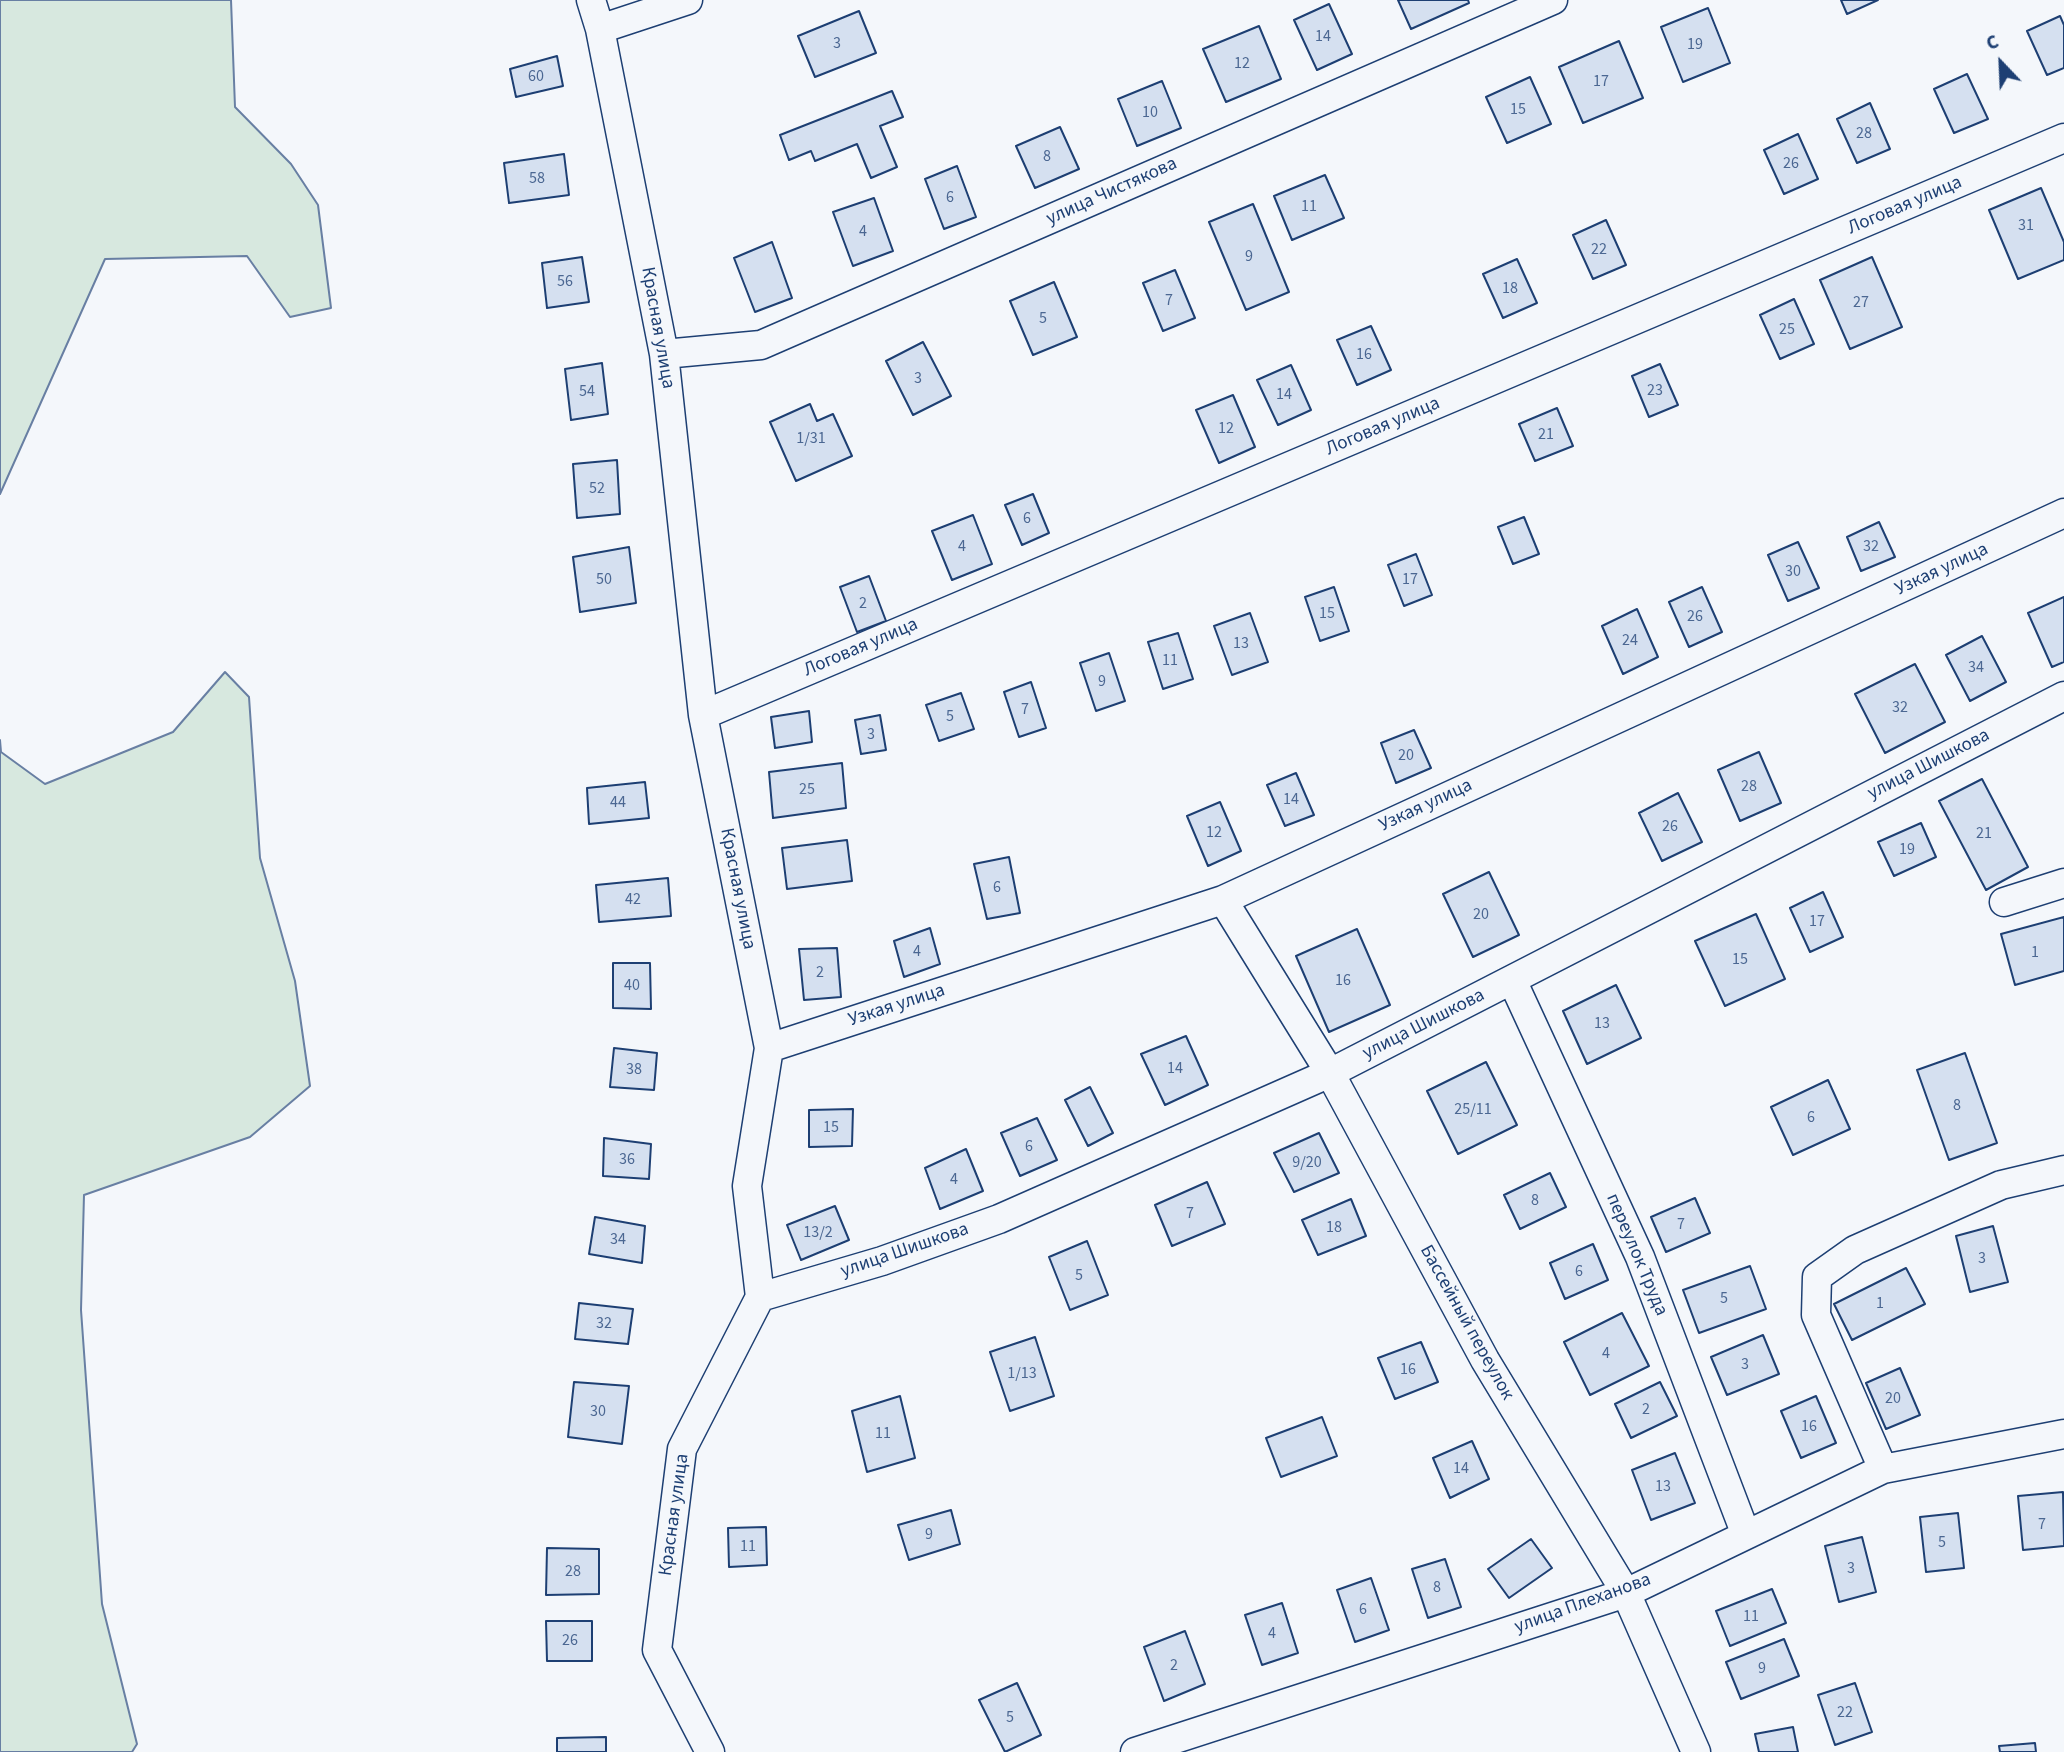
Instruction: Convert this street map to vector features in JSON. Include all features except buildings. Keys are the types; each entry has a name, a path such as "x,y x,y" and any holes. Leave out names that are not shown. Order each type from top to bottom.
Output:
{"street":[{"name":"Красная улица","path":"592,0 664,354 703,715 769,1048 747,1186 760,1297 682,1449 657,1650 710,1752"},
{"path":"600,29 688,0"},
{"name":"улица Чистякова","path":"664,354 761,345 1553,0"},
{"name":"Логовая улица","path":"703,715 2064,138"},
{"name":"Узкая улица","path":"769,1048 1223,900 2064,513"},
{"name":"улица Шишкова","path":"760,1297 881,1261 999,1219 1330,1073 2064,696"},
{"path":"2004,902 2064,883"},
{"name":"Бассейный переулок","path":"1223,900 1330,1073 1485,1360 1626,1593 1696,1752"},
{"name":"переулок Труда","path":"1512,980 1640,1257 1746,1535"},
{"path":"1883,1469 1816,1315 1817,1277 1855,1250 2001,1185 2064,1170"},
{"name":"улица Плеханова","path":"1135,1752 1626,1593 1883,1469 2064,1434"}],"shaded area":[{"path":"0,0 231,0 235,107 291,164 318,205 331,308 290,317 247,256 105,259 0,494"},
{"path":"225,672 249,697 260,858 295,981 310,1086 250,1137 84,1195 81,1310 102,1604 137,1744 132,1752 0,1752 0,740 1,752 45,784 173,732"}]}
